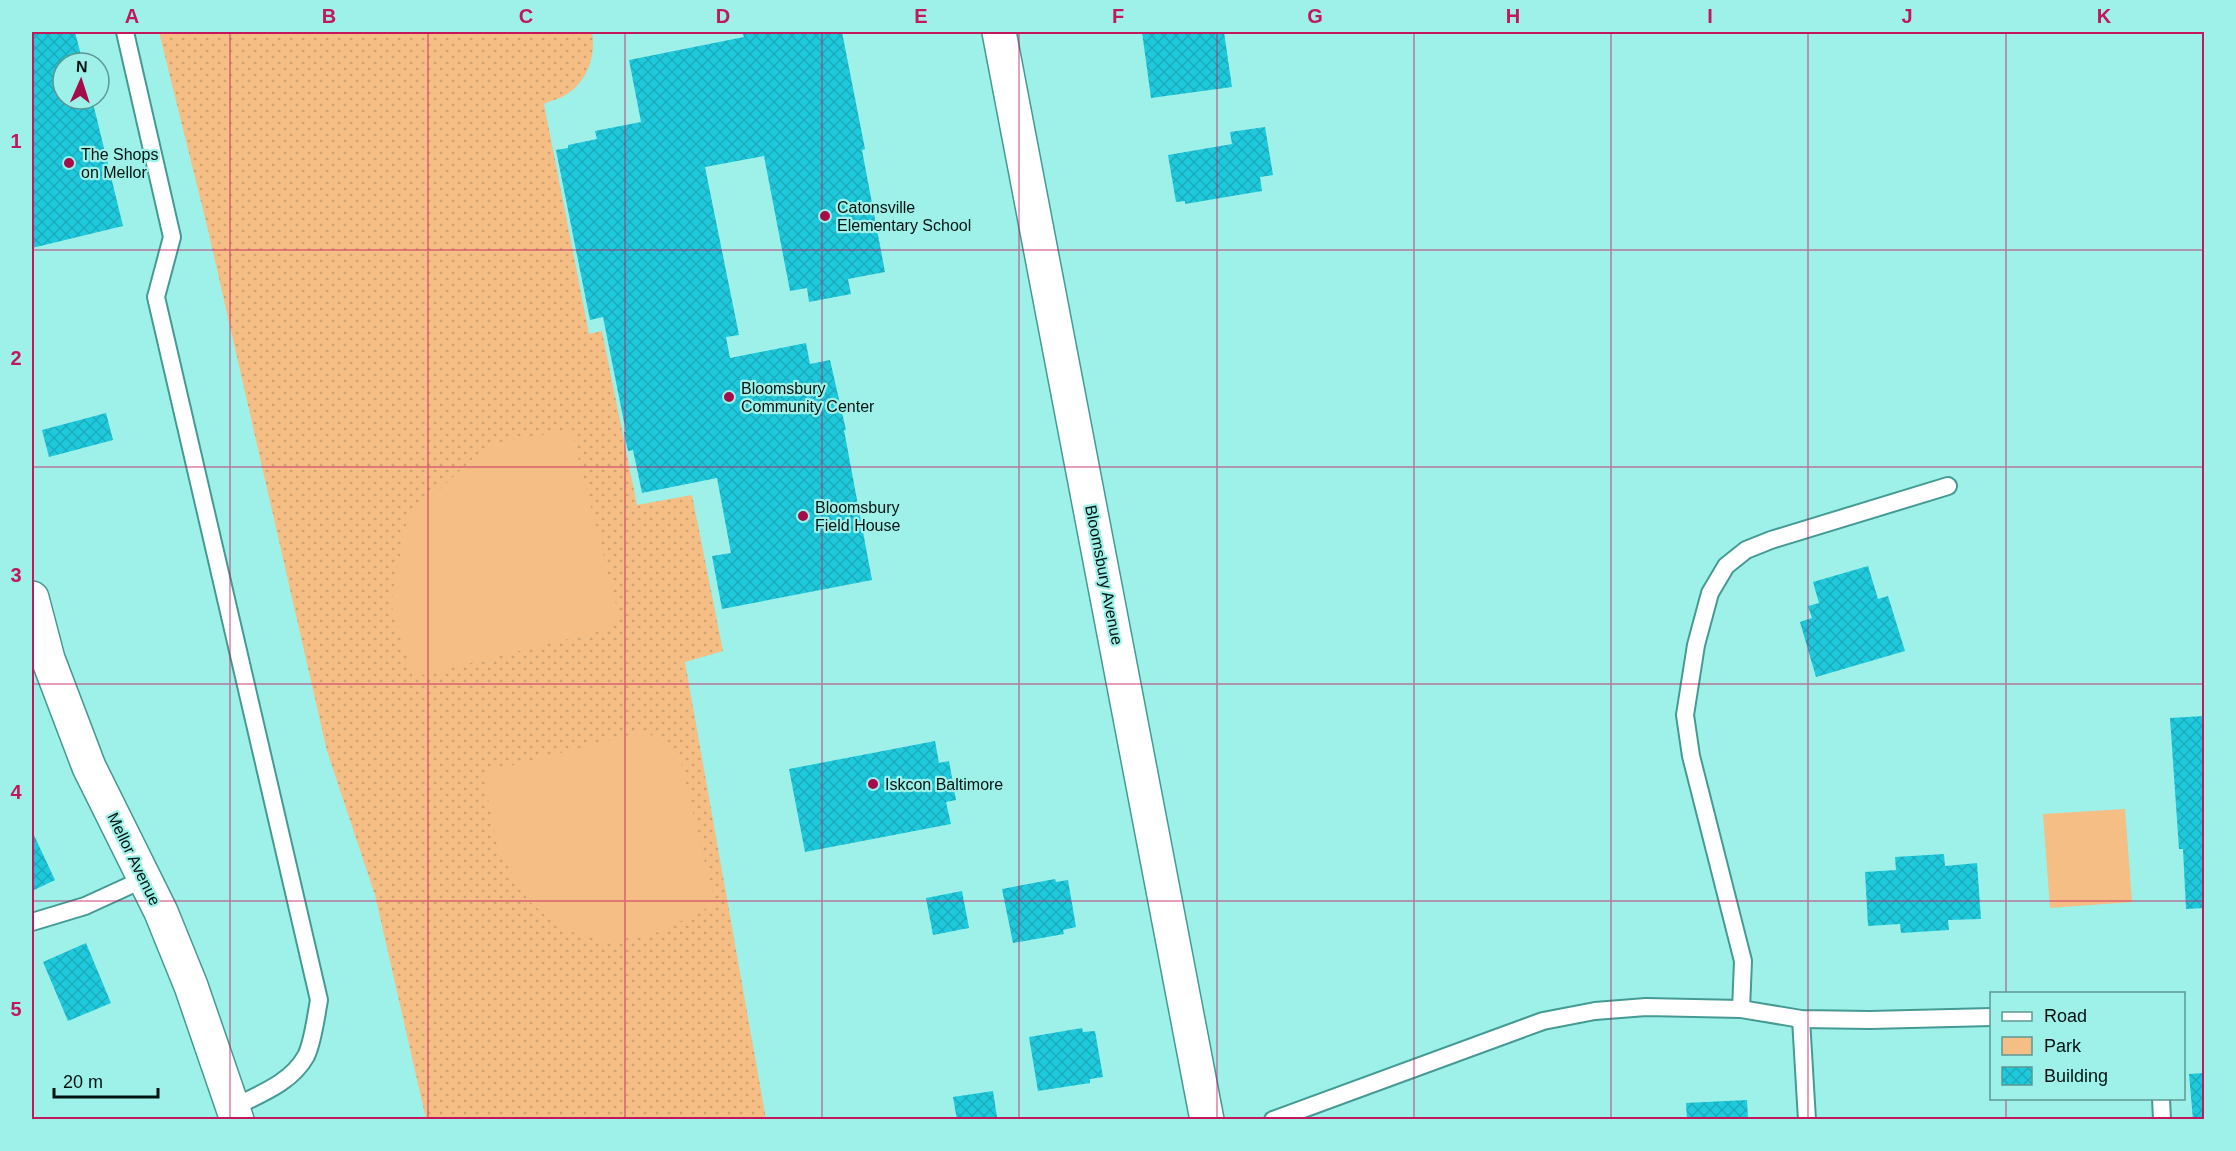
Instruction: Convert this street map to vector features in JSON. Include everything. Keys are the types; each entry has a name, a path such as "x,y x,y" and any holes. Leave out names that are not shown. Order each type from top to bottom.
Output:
{"main road":[{"name":"Bloomsbury Avenue","path":"999,32 1207,1119"},
{"name":"Mellor Avenue","path":"32,598 48,659 89,767 144,879 192,986 235,1113"}],"lane":[{"path":"125,32 172,237 156,297 319,1000 307,1054 293,1074 235,1113"},
{"path":"1741,1009 1743,961 1691,756 1685,715 1696,645 1710,593 1726,566 1746,550 1771,540 1948,486"},
{"path":"32,922 86,906 144,879"},
{"path":"1272,1119 1543,1021 1595,1011 1646,1007 1741,1009 1801,1019 1990,1017"},
{"path":"1801,1019 1807,1119"},
{"path":"2161,1100 2162,1119"}],"green space":[{"path":"159,32 592,32 592,57 582,80 567,94 544,104 589,334 602,331 637,505 692,495 723,651 685,662 766,1119 426,1119 375,895 327,751 208,230"},
{"path":"571,430 619,616 609,629 413,677 391,604 407,519 489,444"},
{"path":"645,731 679,754 715,904 659,932 606,942 559,928 528,900 498,850 483,773"},
{"path":"2125,809 2132,902 2050,908 2043,814"}],"building":[{"name":"The Shops on Mellor","path":"32,32 75,32 80,51 51,51 51,111 95,111 123,226 32,248"},
{"path":"742,32 842,32 865,149 862,150 885,272 848,279 851,294 809,302 807,288 790,291 764,156 705,167 739,335 726,337 730,358 806,343 810,364 830,360 846,430 844,430 872,580 722,609 712,556 731,553 717,478 642,493 633,450 628,451 603,317 590,320 556,150 597,139 595,131 641,122 629,60 744,37"},
{"path":"1142,32 1224,32 1232,87 1151,98"},
{"path":"1265,127 1273,175 1260,177 1262,191 1185,204 1185,201 1176,202 1168,155 1232,144 1230,132"},
{"path":"106,413 113,440 49,457 42,430"},
{"path":"1868,566 1878,599 1888,596 1905,651 1816,677 1800,622 1812,618 1808,606 1819,603 1813,582"},
{"path":"2204,716 2204,908 2186,909 2183,849 2179,849 2170,718"},
{"name":"Iskcon Baltimore","path":"935,741 939,763 949,761 956,800 946,802 951,824 805,852 789,769"},
{"path":"32,831 55,880 32,891"},
{"path":"1944,854 1945,866 1977,863 1981,919 1948,920 1949,930 1901,933 1900,924 1868,926 1865,872 1896,870 1895,857"},
{"path":"1055,879 1056,882 1068,880 1076,927 1063,930 1064,934 1013,943 1002,889"},
{"path":"962,891 969,928 933,935 926,898"},
{"path":"86,943 111,1003 68,1021 43,962"},
{"path":"1082,1028 1083,1032 1095,1031 1103,1077 1090,1079 1090,1083 1038,1091 1029,1037"},
{"path":"2204,1073 2204,1120 2193,1120 2189,1074"},
{"path":"993,1091 997,1117 957,1120 953,1097"},
{"path":"1747,1100 1748,1118 1759,1117 1759,1120 1687,1120 1686,1103"}],"place":[{"name":"The Shops on Mellor","path":"69,163"},
{"name":"Catonsville Elementary School","path":"825,216"},
{"name":"Bloomsbury Community Center","path":"729,397"},
{"name":"Bloomsbury Field House","path":"803,516"},
{"name":"Iskcon Baltimore","path":"873,784"}]}
